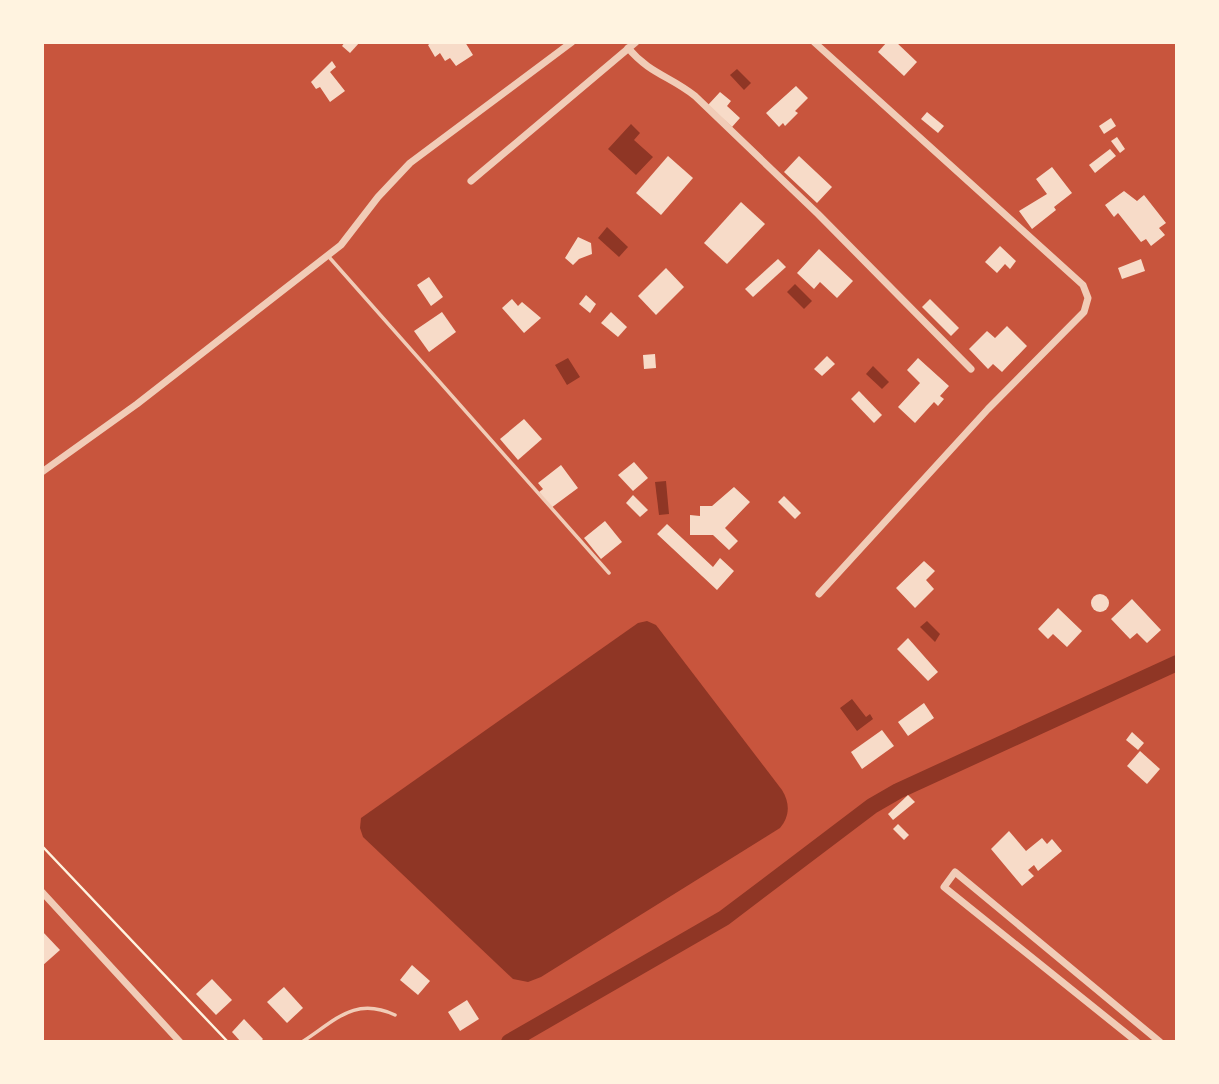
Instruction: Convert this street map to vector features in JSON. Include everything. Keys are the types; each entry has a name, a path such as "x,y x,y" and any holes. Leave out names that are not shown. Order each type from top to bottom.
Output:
{"street":[{"path":"471,181 636,42"},
{"path":"814,42 1077,278 1088,298 1084,312 988,410 819,594"},
{"path":"42,472 138,404 328,255 354,232 378,197 410,163 566,44"},
{"path":"628,48 645,68 677,81 695,96 818,214 971,369"},
{"path":"1137,1042 944,887 955,872 1160,1042"},
{"path":"42,892 180,1042"}],"lane":[{"path":"328,255 609,573"},
{"path":"302,1042 358,1006 378,1007 395,1015"}],"path":[{"path":"42,846 229,1042"}],"shaded area":[{"path":"737,69 751,83 744,90 730,75"},
{"path":"631,124 640,133 634,140 653,157 636,175 608,149"},
{"path":"607,227 628,247 619,257 598,238"},
{"path":"795,284 812,301 804,309 787,292"},
{"path":"568,358 580,377 567,385 555,365"},
{"path":"873,366 889,382 882,389 866,374"},
{"path":"666,481 669,514 659,515 655,482"},
{"path":"647,621 656,625 782,790 788,805 786,819 780,828 541,977 528,982 513,979 363,837 361,818 638,623"},
{"path":"927,621 940,634 935,642 920,627"},
{"path":"852,699 866,717 870,714 873,719 857,731 840,708"}],"building":[{"path":"345,42 360,42 350,53 342,46"},
{"path":"432,42 465,42 473,55 456,66 450,58 445,61 440,53 435,57 428,45"},
{"path":"887,42 896,42 917,62 904,76 878,52"},
{"path":"332,61 336,67 330,72 345,91 330,102 320,87 316,89 311,82"},
{"path":"796,86 808,98 785,126 783,123 779,127 766,113"},
{"path":"720,92 731,101 727,106 740,118 732,127 708,105"},
{"path":"927,112 944,126 938,133 921,119"},
{"path":"1111,118 1116,126 1104,134 1099,126"},
{"path":"1117,137 1125,149 1120,153 1111,141"},
{"path":"1110,149 1116,156 1095,173 1089,165"},
{"path":"668,156 693,178 661,215 636,193"},
{"path":"799,156 832,187 817,203 784,172"},
{"path":"1052,167 1072,193 1032,229 1019,211 1047,194 1036,179"},
{"path":"1124,191 1137,201 1144,195 1166,223 1159,228 1165,235 1151,246 1146,239 1141,242 1118,213 1114,217 1105,205"},
{"path":"741,202 765,224 727,264 704,243"},
{"path":"578,237 591,243 592,254 579,259 573,265 565,258"},
{"path":"1000,246 1016,261 1010,269 1005,264 997,273 985,262"},
{"path":"819,249 853,281 837,298 820,282 814,289 797,273"},
{"path":"778,259 786,267 753,297 745,289"},
{"path":"1141,259 1145,271 1122,279 1118,268"},
{"path":"666,268 684,287 656,315 638,296"},
{"path":"429,277 443,297 431,306 417,285"},
{"path":"586,295 596,304 590,313 579,304"},
{"path":"512,299 518,306 522,302 541,318 524,333 502,308"},
{"path":"930,299 959,328 951,336 922,307"},
{"path":"442,312 456,332 429,352 414,331"},
{"path":"611,312 627,327 618,337 601,323"},
{"path":"1007,326 1027,346 1002,372 993,364 988,369 969,349 987,331 995,338"},
{"path":"655,354 656,368 644,369 643,355"},
{"path":"827,356 835,364 822,376 814,369"},
{"path":"918,358 949,386 940,396 944,399 938,406 934,402 915,423 898,407 920,383 907,370"},
{"path":"859,391 882,415 874,423 851,399"},
{"path":"524,419 542,439 518,460 500,439"},
{"path":"634,462 648,478 633,491 618,475"},
{"path":"561,465 578,488 551,508 539,492 543,489 538,483"},
{"path":"734,487 750,502 725,528 738,541 729,550 713,535 690,535 690,515 700,516 700,506 712,506"},
{"path":"633,495 648,510 640,517 626,503"},
{"path":"784,496 801,513 795,519 778,502"},
{"path":"605,521 622,542 601,559 584,538"},
{"path":"667,524 713,567 720,558 734,571 717,590 657,534"},
{"path":"924,561 935,571 926,580 934,589 915,608 896,588"},
{"path":"1096,594 1104,594 1109,603 1107,610 1096,612 1091,607 1091,599"},
{"path":"1132,599 1161,630 1147,643 1137,633 1130,639 1111,619"},
{"path":"1058,608 1082,631 1067,647 1053,634 1048,639 1038,629"},
{"path":"908,638 938,672 928,681 897,649"},
{"path":"924,703 934,718 908,736 898,722"},
{"path":"882,730 894,746 862,769 851,752"},
{"path":"1132,732 1144,743 1138,750 1126,740"},
{"path":"1140,751 1160,769 1147,784 1127,766"},
{"path":"908,795 915,802 893,820 888,814"},
{"path":"898,824 909,835 904,840 893,829"},
{"path":"1009,831 1026,851 1042,838 1047,844 1052,839 1062,851 1038,871 1034,865 1028,870 1034,876 1022,886 991,849"},
{"path":"42,931 60,950 42,966"},
{"path":"412,965 430,981 418,995 400,980"},
{"path":"212,979 232,1000 216,1015 196,994"},
{"path":"284,987 303,1008 287,1023 267,1002"},
{"path":"467,1000 479,1019 460,1031 448,1012"},
{"path":"244,1019 263,1039 260,1042 241,1042 232,1032"}],"waterway":[{"path":"509,1042 724,918 872,806 898,791 1177,663"}]}
